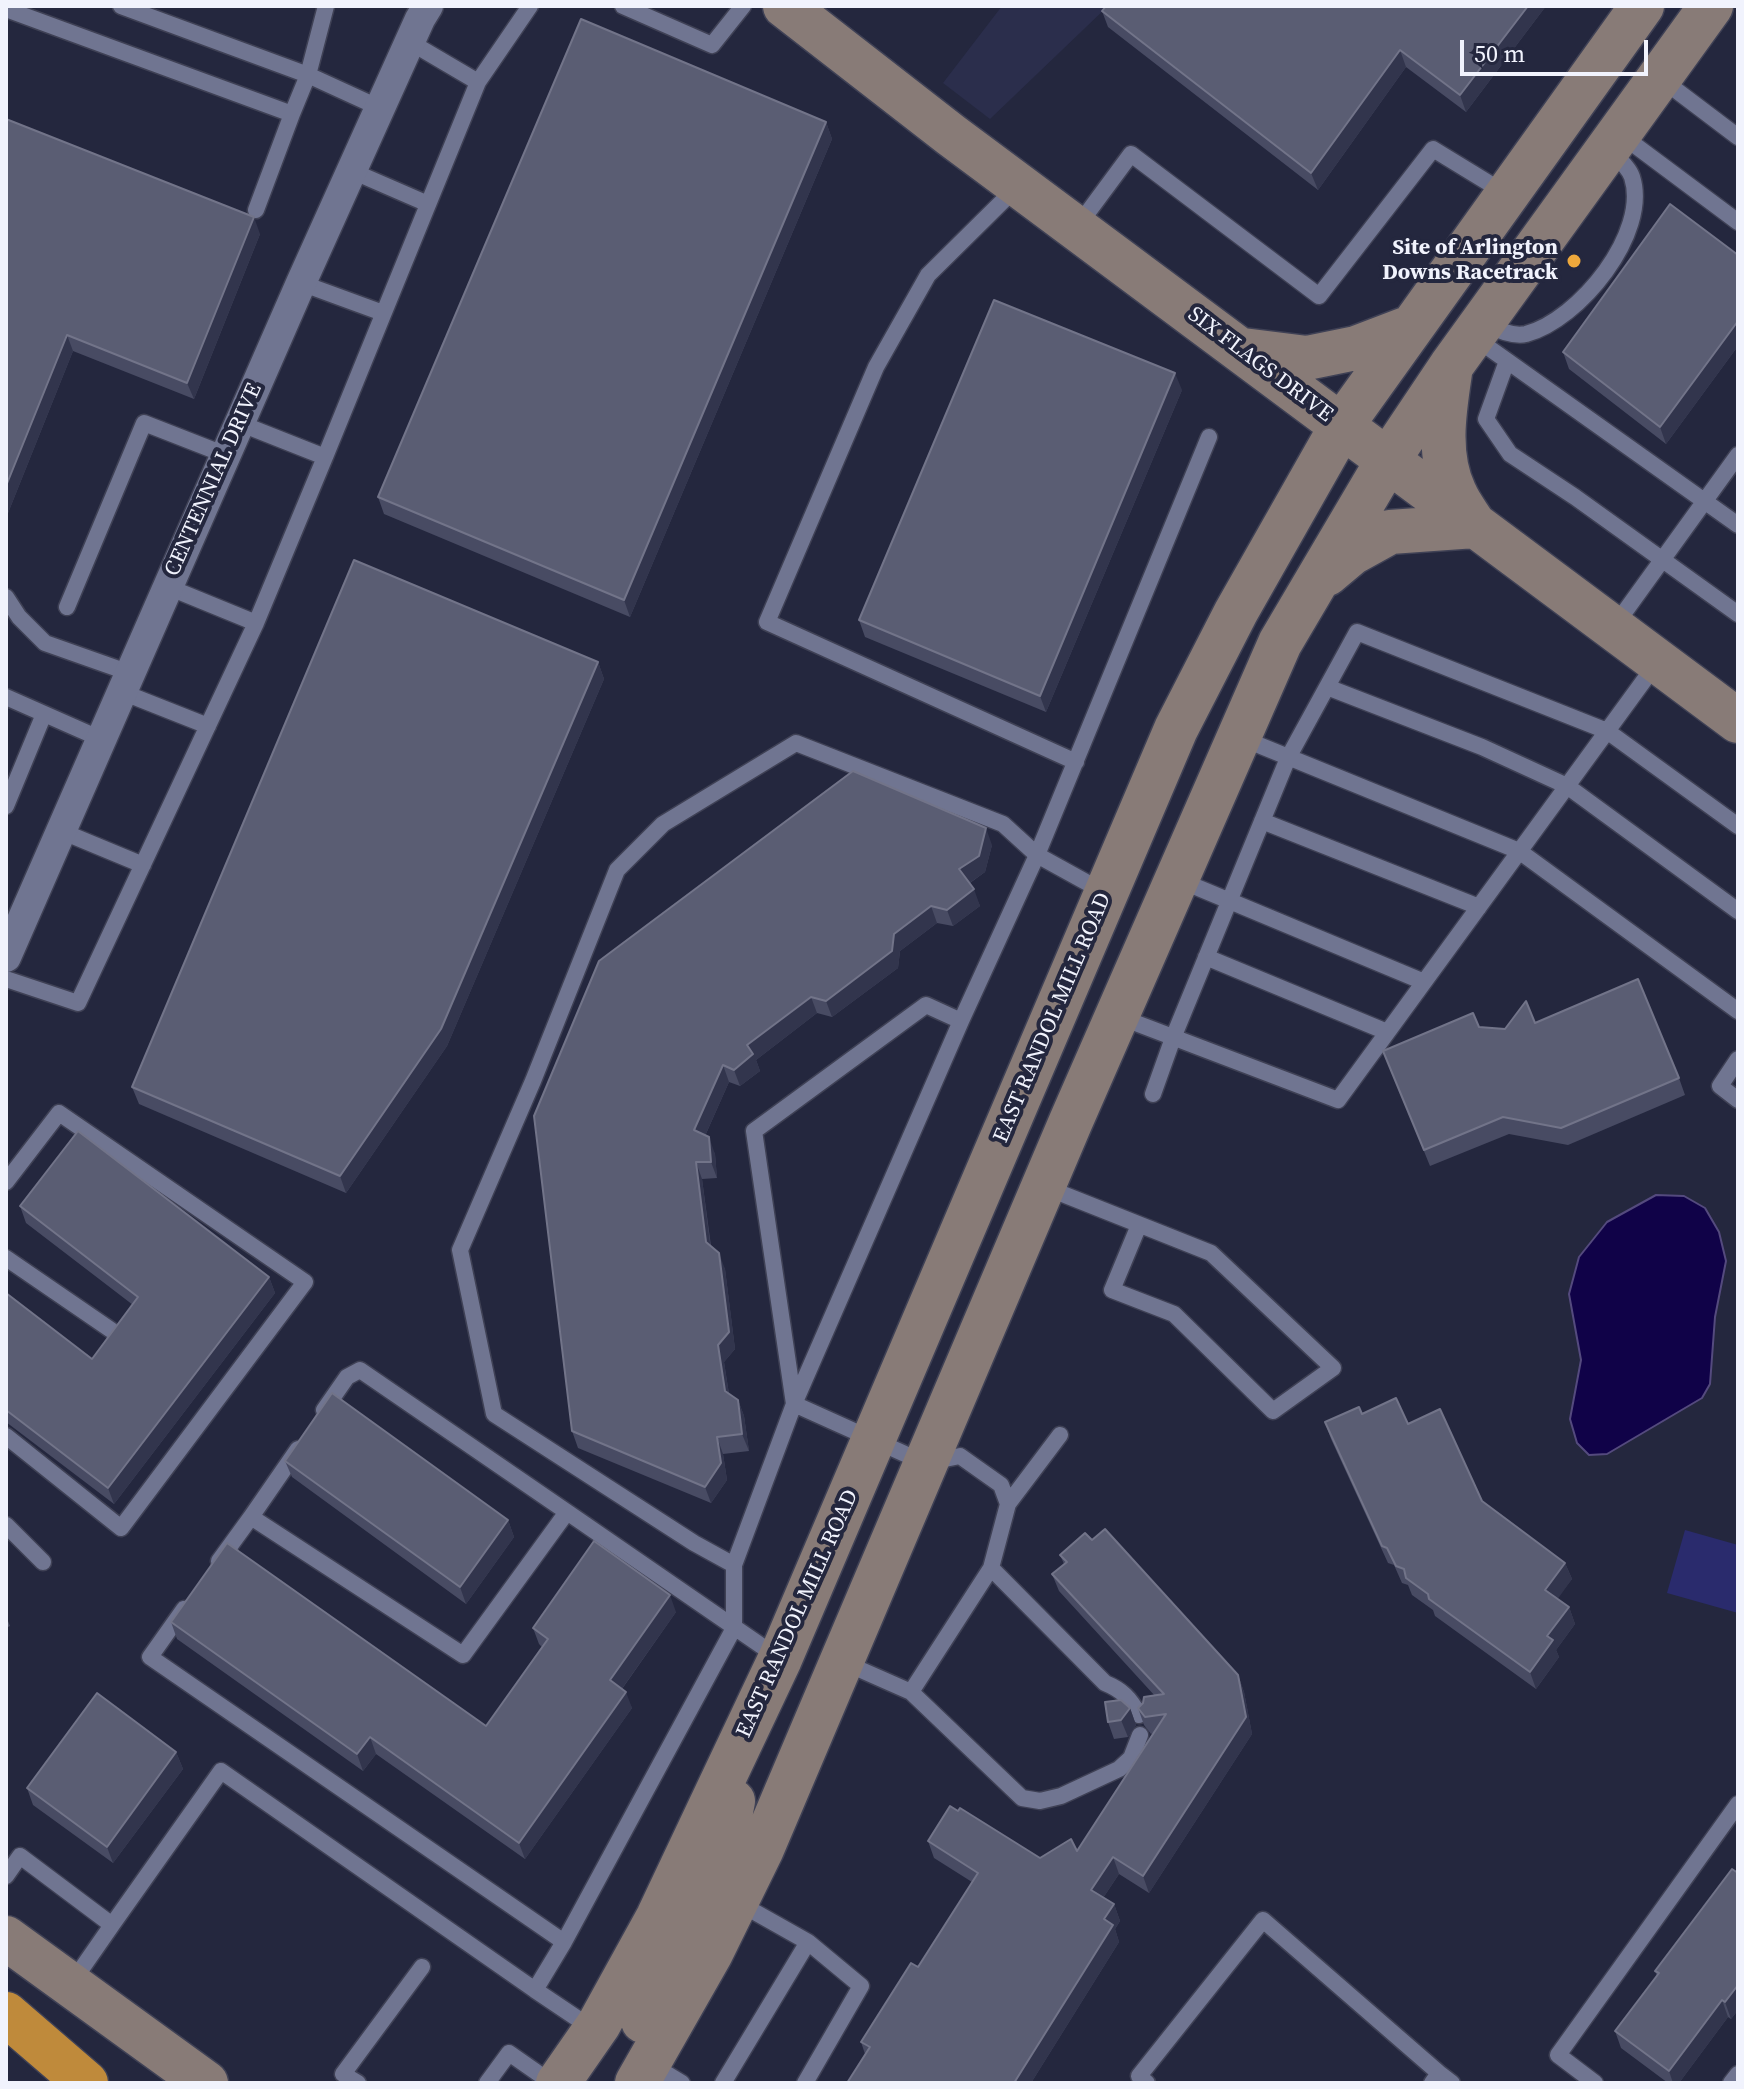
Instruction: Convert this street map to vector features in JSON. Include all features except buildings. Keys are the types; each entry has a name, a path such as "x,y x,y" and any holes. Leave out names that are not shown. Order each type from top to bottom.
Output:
{"highway":[{"path":"6,2014 86,2083"}],"main road":[{"name":"SIX FLAGS DRIVE","path":"785,6 1018,186 1738,721"},
{"name":"EAST RANDOL MILL ROAD","path":"558,2083 595,2031 658,1917 780,1659 1176,729 1236,612 1342,425 1642,6"},
{"path":"735,1755 735,1791 714,1878 644,2016 637,2045 640,2055 656,2076 762,1849 1043,1186 1280,643 1388,460 1468,342 1711,6"},
{"path":"1240,350 1307,358 1356,348 1411,327"},
{"path":"1313,586 1352,553 1390,532 1475,526 1454,493 1443,452 1445,404 1468,342"},
{"path":"1071,1121 1063,1087 1067,1058 1126,928 1125,909 1105,893"},
{"path":"6,1938 206,2083"}],"street":[{"name":"CENTENNIAL DRIVE","path":"6,957 301,283 428,6"}],"lane":[{"path":"121,6 308,75 380,108"},
{"path":"256,210 308,75 326,6"},
{"path":"6,979 78,1003 256,623 478,82 530,6"},
{"path":"623,6 712,45 743,6"},
{"path":"6,9 292,114"},
{"path":"410,42 478,82"},
{"path":"1658,77 1738,137"},
{"path":"1613,140 1738,222"},
{"path":"1468,342 1501,332 1524,335 1562,317 1589,292 1621,250 1636,199 1632,174 1613,140"},
{"path":"1076,228 1131,154 1319,296 1433,149 1506,194"},
{"path":"352,171 428,204"},
{"path":"1018,186 928,275 876,367 767,622 1076,762"},
{"path":"301,283 383,313"},
{"path":"1468,342 1507,361 1738,525"},
{"path":"1507,361 1486,419 1510,454 1738,614"},
{"path":"67,607 144,423 226,455"},
{"path":"239,423 325,457"},
{"path":"535,1990 734,1628 734,1565 794,1404 1037,855 1209,437"},
{"path":"1612,629 1738,455"},
{"path":"168,587 256,623"},
{"path":"6,597 19,617 45,643 208,726"},
{"path":"1153,1094 1288,758 1357,632 1607,731 1738,826"},
{"path":"1117,1015 1338,1100 1657,662"},
{"path":"1327,687 1482,747 1567,786 1738,911"},
{"path":"6,697 101,739"},
{"path":"6,806 44,714"},
{"path":"1238,736 1519,851 1738,1011"},
{"path":"734,1565 694,1543 494,1414 460,1250 533,1081 617,870 663,824 796,743 1003,824 1037,855 1105,893"},
{"path":"1262,821 1479,907"},
{"path":"61,831 143,865"},
{"path":"1176,878 1424,982"},
{"path":"1206,957 1387,1032"},
{"path":"794,1404 754,1131 926,1005 961,1021"},
{"path":"1738,1059 1720,1086 1738,1100"},
{"path":"6,1182 59,1113 305,1282 121,1528 6,1436"},
{"path":"1043,1186 1211,1253 1333,1368 1273,1411 1174,1314 1112,1290 1139,1225"},
{"path":"6,1258 111,1330"},
{"path":"564,1942 150,1657 347,1377 360,1370 780,1659"},
{"path":"794,1404 925,1463 960,1456 1001,1485 1008,1504"},
{"path":"911,1692 991,1568 1008,1504 1060,1435"},
{"path":"251,1517 463,1655 567,1512"},
{"path":"6,1525 43,1562"},
{"path":"991,1568 1105,1683 1131,1699 1139,1715"},
{"path":"841,1662 911,1692 1022,1798 1040,1801 1061,1796 1119,1769 1131,1758 1140,1735"},
{"path":"70,1986 221,1771 595,2031"},
{"path":"1595,2083 1558,2055 1738,1804"},
{"path":"6,1876 20,1856 112,1925"},
{"path":"736,1902 808,1942 861,1986 805,2083"},
{"path":"1147,2083 1139,2076 1263,1920 1441,2080"},
{"path":"723,2083 808,1942"},
{"path":"358,2083 343,2074 422,1967"},
{"path":"487,2083 509,2053 552,2083"},
{"path":"1731,2083 1738,2074"}],"shaded area":[{"path":"1002,6 1108,6 990,119 943,83"},
{"path":"1656,1195 1684,1196 1705,1208 1719,1232 1726,1261 1715,1317 1710,1384 1702,1398 1607,1454 1589,1455 1577,1443 1570,1419 1581,1360 1569,1294 1579,1257 1607,1222"},
{"path":"1685,1530 1738,1545 1738,1613 1667,1593"}],"place":[{"name":"Site of Arlington Downs Racetrack","path":"1574,261"}]}
